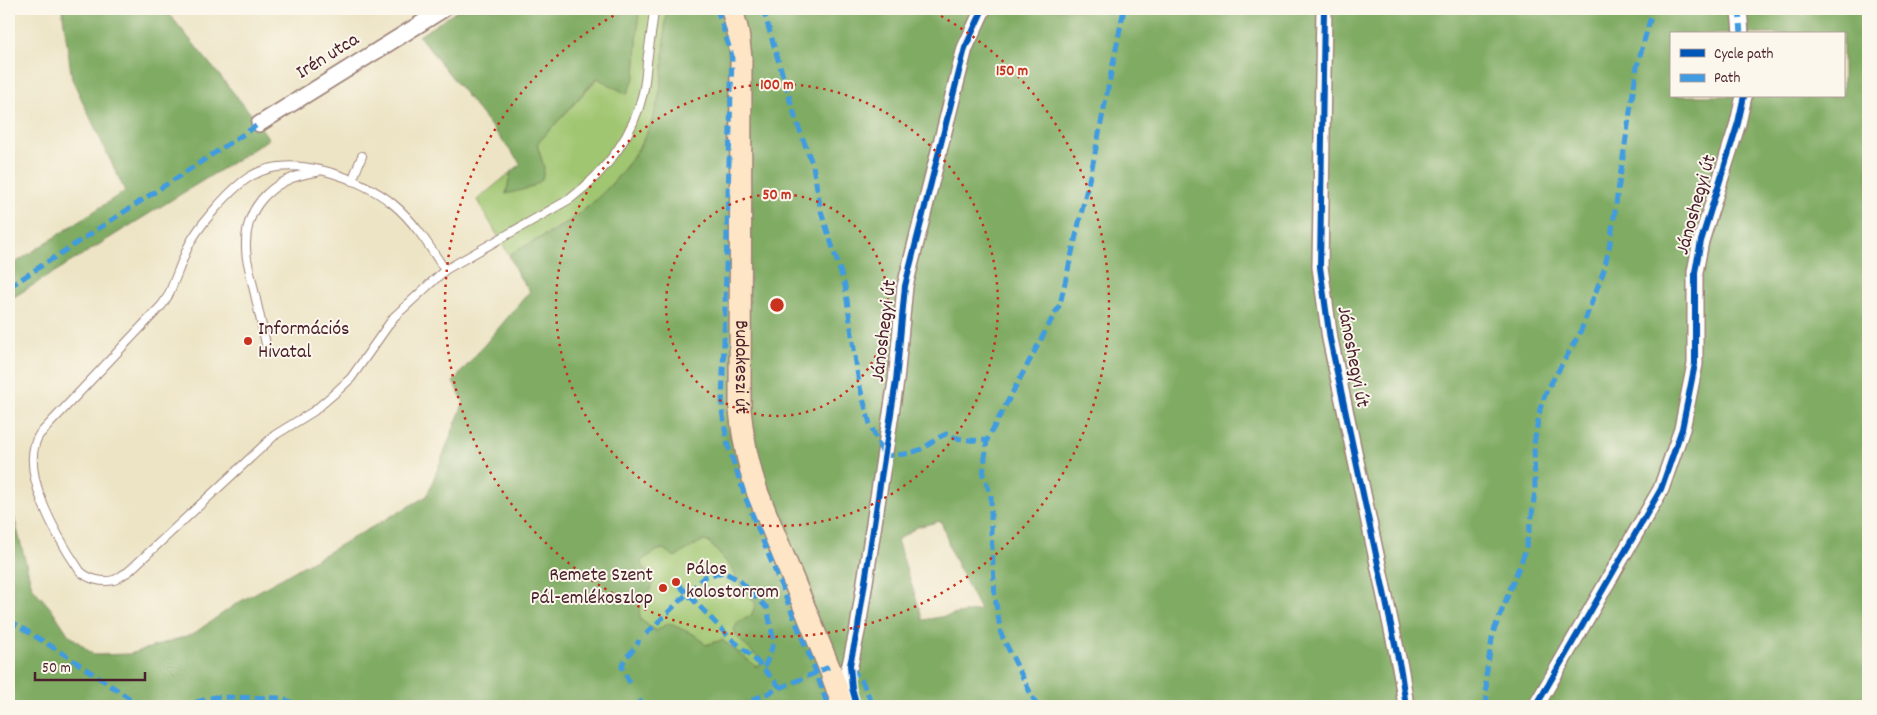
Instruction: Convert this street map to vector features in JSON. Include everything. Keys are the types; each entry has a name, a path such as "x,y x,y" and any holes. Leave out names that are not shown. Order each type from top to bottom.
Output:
{"main road":[{"name":"Budakeszi út","path":"732,9 738,32 741,58 740,410 742,438 748,466 758,494 840,666 842,700"}],"street":[{"name":"Irén utca","path":"258,124 444,9"},
{"name":"Jánoshegyi út","path":"840,666 858,627 896,381 905,286 965,48 982,9"},
{"name":"Jánoshegyi út","path":"1324,9 1320,268 1330,339 1401,672 1406,706"},
{"path":"1739,9 1741,32"},
{"name":"Jánoshegyi út","path":"1536,706 1661,489 1682,429 1695,364 1695,272 1701,241 1738,123 1744,98"}],"lane":[{"path":"445,270 431,248 395,205 382,196 336,174 302,167 275,167 252,175 232,190 194,236 168,296 162,305 39,435 35,442 33,460 38,493 46,514 80,571 85,576 104,580 114,580 128,572 275,436 314,411 335,394 351,378 394,316 445,270 570,199 603,170 627,134 638,109 643,93 654,9"},
{"path":"352,181 362,156"},
{"path":"268,353 245,246 248,222 259,202 280,185 294,176 321,171"}],"green space":[{"path":"62,9 165,9 251,114 269,139 9,300 9,267 125,191 72,79"},
{"path":"460,9 639,9 635,76 627,94 597,78 537,144 544,168 542,180 530,188 506,194 511,172 521,164 419,36"},
{"path":"639,9 666,9 660,89 658,102 649,129 621,173 597,199 572,219 509,255 477,200 511,172 506,194 544,168 537,144 598,78 627,94 635,76"},
{"path":"666,9 1868,9 1868,706 9,706 9,498 32,587 53,611 68,634 94,655 130,654 193,634 236,604 427,496 464,402 453,382 530,291 518,275 509,255 575,217 600,196 622,172 641,145 654,115 662,76","holes":["941,521 952,554 980,610 923,620 897,540 917,527","702,541 709,542 731,567 741,586 756,604 751,616 739,621 734,629 737,637 762,662 757,667 722,640 706,645 695,635 668,623 656,631 641,620 641,603 654,581 641,563 642,560 663,549 675,557"]},
{"path":"702,541 709,542 731,567 741,586 756,604 751,616 739,621 752,651 762,662 757,667 722,640 706,645 683,630 657,631 640,620 640,603 651,589 641,563 642,560 658,550 691,546"}],"marked path":[{"path":"717,9 732,56 722,410 728,446 746,499 828,706"},
{"path":"763,9 796,120 813,166 821,211 845,286 859,384 870,424 883,454"},
{"path":"1037,706 1001,634 995,597 991,495 983,475 987,440 1060,304 1093,163 1124,9"},
{"path":"1487,706 1486,676 1493,633 1525,552 1532,515 1535,490 1534,444 1540,409 1546,392 1580,333 1604,270 1610,243 1637,66 1653,9"},
{"path":"1739,9 1741,32"},
{"path":"9,287 259,124"},
{"path":"883,456 915,452 946,434 966,440 987,440"},
{"path":"646,634 704,577 723,572 739,580 767,608 774,642 764,669"},
{"path":"679,585 730,638 752,656 780,687"},
{"path":"9,620 132,700 149,706"},
{"path":"630,683 622,667 639,640"},
{"path":"738,706 829,667"},
{"path":"851,668 862,681 873,706"},
{"path":"181,706 215,697 280,698 302,706"},
{"path":"639,700 643,706"}],"cycle path":[{"path":"857,706 852,688 850,665 858,627 896,381 905,286 965,48 983,9"},
{"path":"1324,9 1320,267 1330,339 1401,672 1406,706"},
{"path":"1536,706 1661,489 1682,429 1695,364 1695,272 1701,241 1738,123 1744,98"}],"place":[{"name":"Információs Hivatal","path":"248,341"},
{"name":"Pálos kolostorrom","path":"676,582"},
{"name":"Remete Szent Pál-emlékoszlop","path":"663,588"}]}
